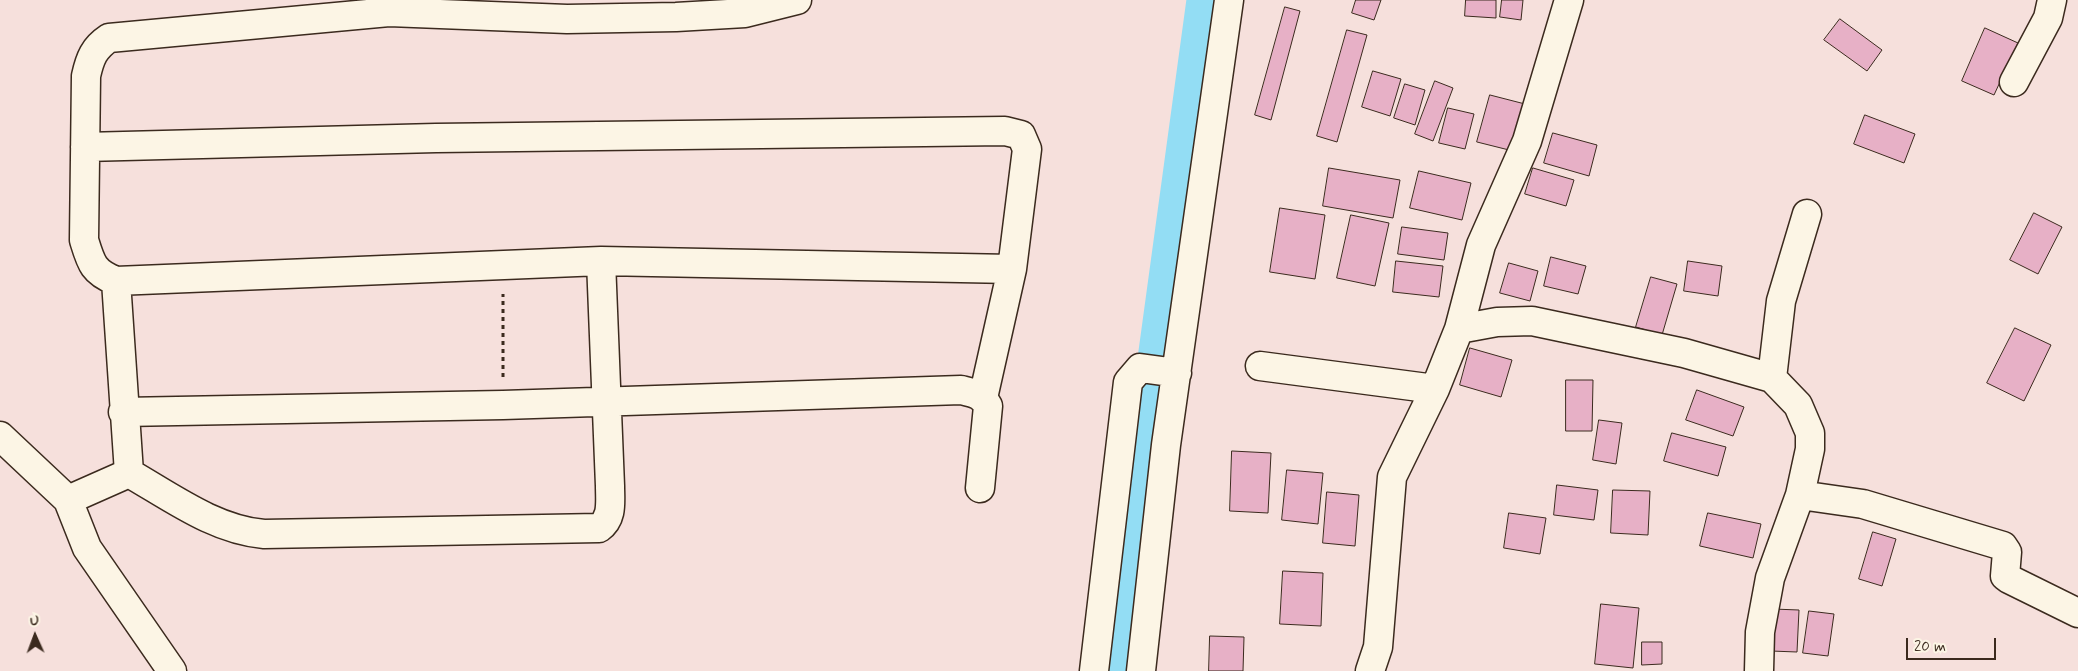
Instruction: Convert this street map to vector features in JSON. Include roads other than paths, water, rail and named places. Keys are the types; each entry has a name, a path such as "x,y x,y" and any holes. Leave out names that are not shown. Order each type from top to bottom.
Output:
{"street":[{"path":"797,0 745,13 677,8 567,19 389,12 109,38 96,46 89,60 86,76 84,240 91,263 101,275 116,280 503,263 601,261 1012,269"},
{"path":"1141,671 1166,445 1172,372 1229,0"},
{"path":"1370,671 1378,647 1392,478 1435,389 1459,329 1481,245 1527,140 1569,0"},
{"path":"2014,82 2048,18 2052,0"},
{"path":"85,147 436,138 1005,131 1021,135 1027,148 1012,269 983,398"},
{"path":"1772,378 1781,301 1807,214"},
{"path":"129,473 211,519 244,532 264,534 599,528 605,523 610,510 601,261"},
{"path":"116,280 123,412 129,473"},
{"path":"1459,329 1497,322 1532,321 1684,353 1772,378 1798,405 1810,433 1810,448 1800,496 1770,578 1760,632 1760,671"},
{"path":"1260,366 1435,389"},
{"path":"1094,671 1128,382 1140,368 1172,372"},
{"path":"123,412 503,405 605,400 750,398 961,390 975,393 983,398 988,406 980,488"},
{"path":"0,436 68,500 87,548 172,671"},
{"path":"68,500 129,473"},
{"path":"1800,496 1863,504 2004,546 2007,552 2005,576 2078,613"}],"waterway":[{"path":"1115,671 1150,381 1202,0"}]}
